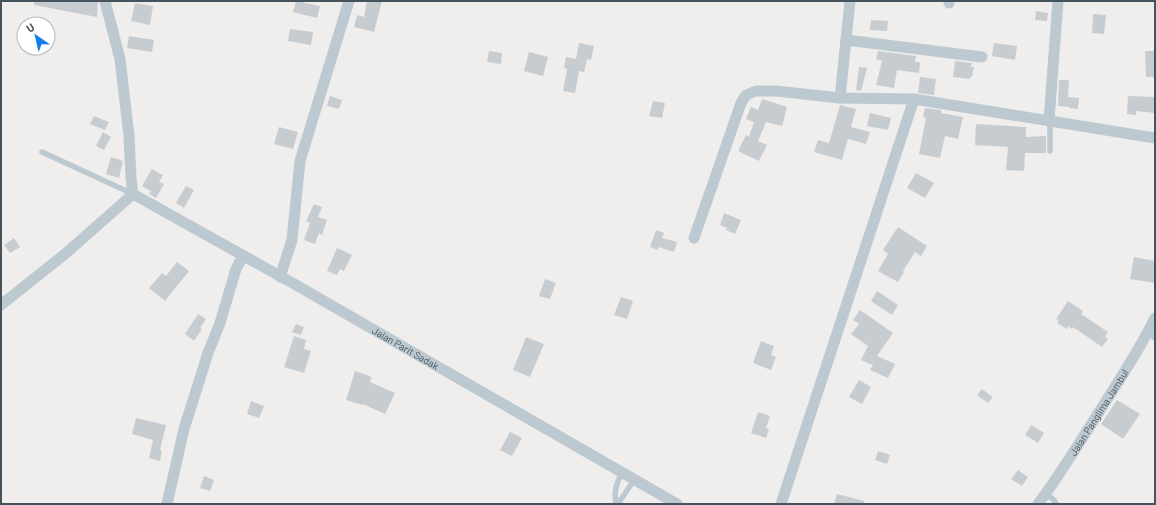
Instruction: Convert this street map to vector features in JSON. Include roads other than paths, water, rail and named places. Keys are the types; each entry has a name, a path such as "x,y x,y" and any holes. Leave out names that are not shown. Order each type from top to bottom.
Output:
{"street":[{"path":"1,305 66,254 133,194 129,136 120,59 105,1"},
{"path":"280,277 292,240 300,161 349,1"},
{"path":"840,98 850,1"},
{"path":"1050,121 1058,1"},
{"path":"846,40 982,56"},
{"path":"694,238 741,103 746,95 756,91 776,91 840,98 914,99 1155,138"},
{"path":"781,504 914,99"},
{"name":"Jalan Parit Sadak","path":"133,194 239,262 280,277 676,504"},
{"path":"167,504 184,429 239,262"},
{"name":"Jalan Panglima Jambul","path":"1038,504 1046,494 1116,384 1151,336 1155,318"}],"lane":[{"path":"1050,121 1050,151"},
{"path":"42,152 133,194"},
{"path":"617,504 615,489 622,473"},
{"path":"617,504 634,480"},
{"path":"1046,494 1054,500 1056,504"}]}
